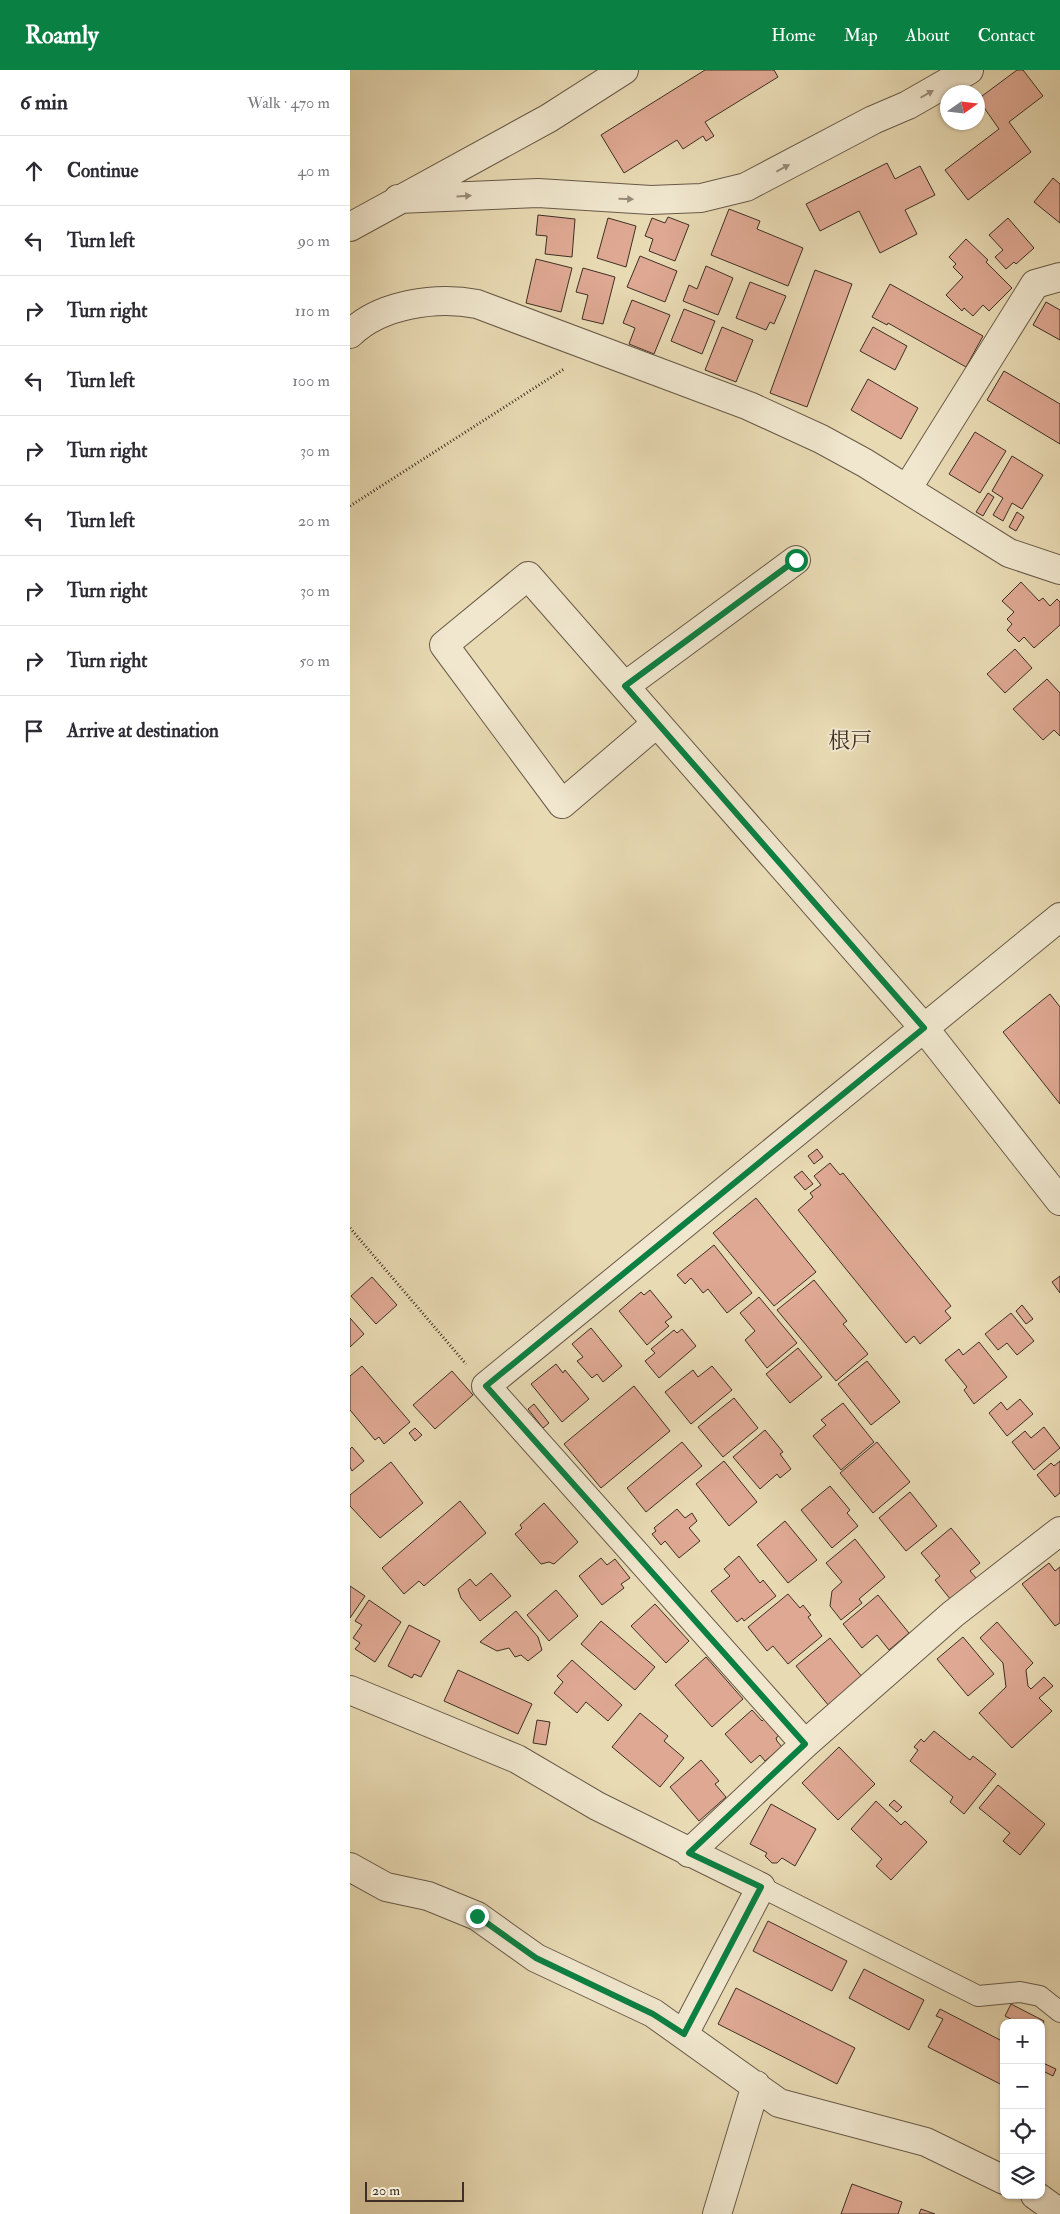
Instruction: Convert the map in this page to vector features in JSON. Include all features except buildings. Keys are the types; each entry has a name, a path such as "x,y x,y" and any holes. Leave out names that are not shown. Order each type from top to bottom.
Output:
{"street":[{"path":"350,227 549,118 624,70"},
{"path":"398,199 538,193 651,200 702,198 746,187 873,120 908,105 969,70"},
{"path":"907,489 1035,284 1060,277"},
{"path":"350,334 359,325 382,313 422,304 458,300 477,304 749,406 820,439 907,489 1009,553 1060,570"},
{"path":"625,686 796,560"},
{"path":"656,723 562,804 444,645 528,576 924,1028 1060,1201"},
{"path":"805,1744 486,1386 1060,917"},
{"path":"689,1853 805,1744 953,1614 1060,1531"},
{"path":"350,1690 518,1759 596,1806 761,1887 684,2034"},
{"path":"350,1867 386,1887 428,1896 477,1916 536,1958 653,2014 779,2102 926,2142 1000,2178"},
{"path":"717,2214 756,2085"}],"lane":[{"path":"761,1887 978,1996 1020,1992 1040,1996 1060,2012"}],"path":[{"path":"350,506 554,376 592,348"},
{"path":"350,1228 431,1325 486,1386"}],"district":[{"name":"根戸","path":"850,741"}],"route":[{"path":"477,1916 536,1958 591,1986 653,2014 684,2034 761,1887 689,1853 805,1744 486,1386 924,1028 625,686 796,560"}]}
